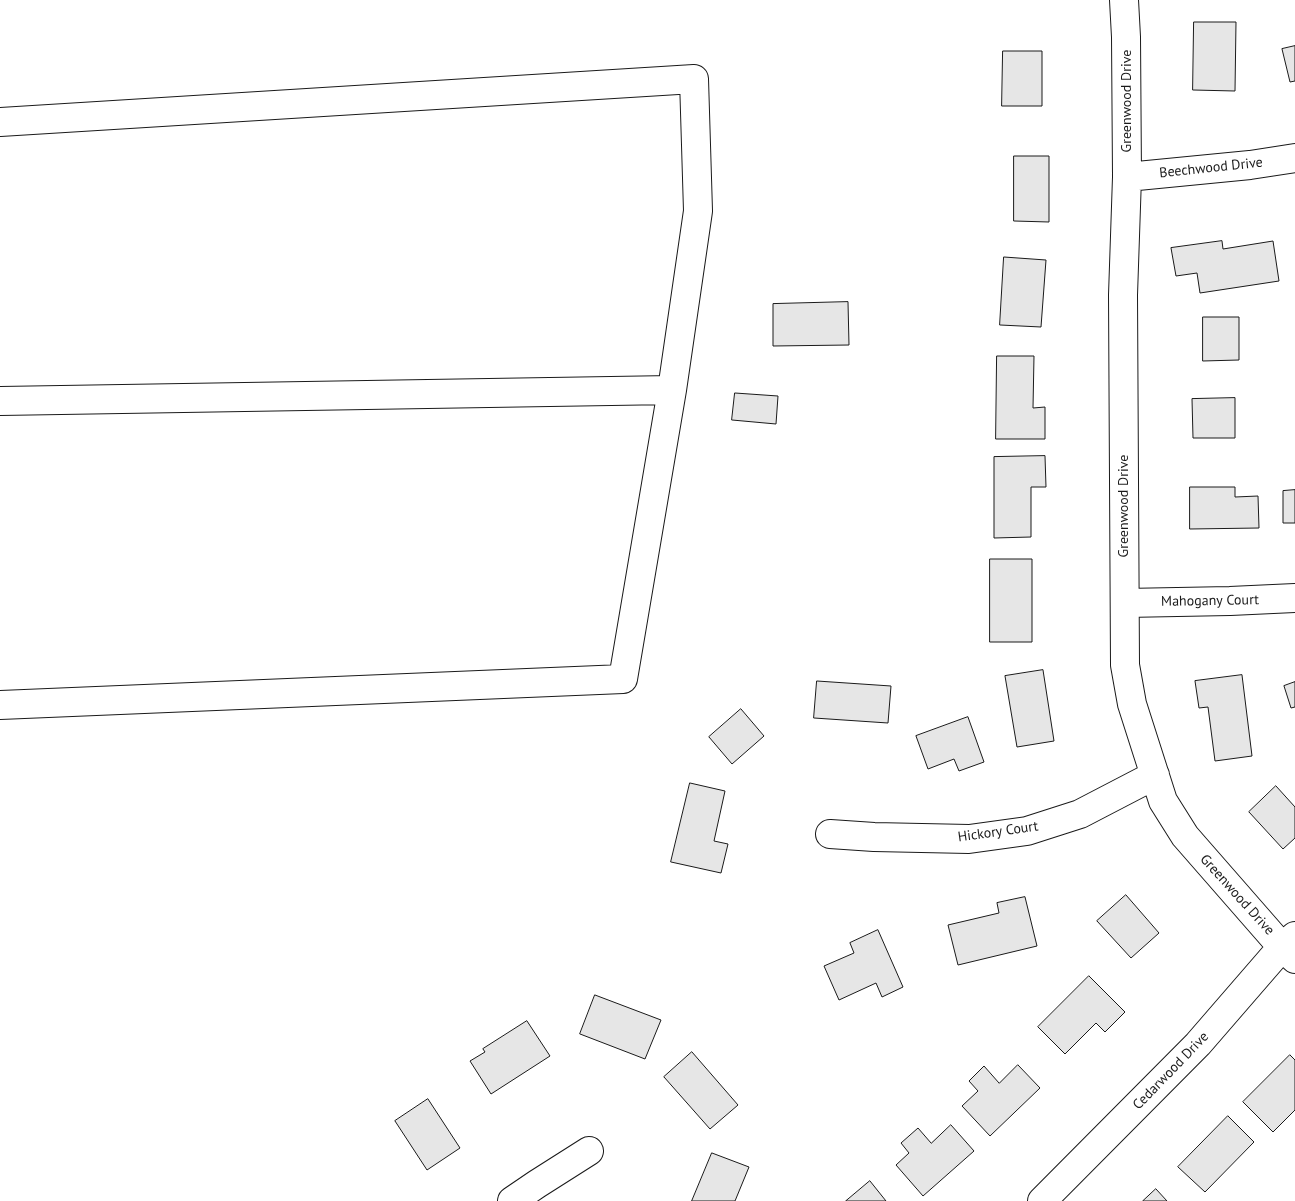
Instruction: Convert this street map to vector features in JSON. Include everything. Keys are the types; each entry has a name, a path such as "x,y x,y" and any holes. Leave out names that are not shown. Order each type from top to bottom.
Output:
{"street":[{"name":"Greenwood Drive","path":"1124,0 1126,37 1126,177 1123,295 1125,665 1132,704 1163,801 1184,836 1291,947"},
{"path":"0,122 694,79 698,211 672,390 623,679 0,705"},
{"name":"Beechwood Drive","path":"1126,177 1250,165 1295,158"},
{"path":"0,401 672,390"},
{"name":"Mahogany Court","path":"1125,603 1295,598"},
{"name":"Hickory Court","path":"830,834 969,839 1027,831 1080,814 1155,775"},
{"name":"Cedarwood Drive","path":"1042,1201 1291,947"},
{"path":"512,1201 588,1151"}],"building":[{"path":"1194,22 1236,22 1235,91 1193,90"},
{"path":"1295,46 1295,81 1290,82 1282,49"},
{"path":"1003,51 1042,51 1042,106 1002,106"},
{"path":"1014,156 1049,156 1049,222 1014,221"},
{"path":"1222,241 1223,249 1273,241 1279,281 1200,293 1197,273 1176,276 1171,248"},
{"path":"1004,257 1046,260 1041,327 1000,325"},
{"path":"848,302 849,345 773,346 773,304"},
{"path":"1203,317 1239,317 1239,360 1203,361"},
{"path":"997,356 1034,356 1033,408 1045,407 1045,439 996,439"},
{"path":"735,393 778,396 776,424 732,420"},
{"path":"1235,398 1235,438 1193,438 1192,399"},
{"path":"1045,456 1046,487 1031,487 1031,537 994,538 994,457"},
{"path":"1190,487 1235,487 1235,497 1258,496 1259,528 1190,529"},
{"path":"1295,490 1295,523 1283,523 1283,491"},
{"path":"990,559 1032,559 1032,642 990,642"},
{"path":"1043,670 1054,741 1017,747 1005,676"},
{"path":"1242,675 1252,756 1215,761 1208,707 1199,708 1195,681"},
{"path":"817,681 891,686 888,723 814,718"},
{"path":"1295,682 1295,707 1291,708 1284,686"},
{"path":"741,709 764,736 732,764 709,737"},
{"path":"968,717 984,762 959,771 954,759 928,769 916,736"},
{"path":"690,783 725,791 714,841 728,844 721,873 671,862"},
{"path":"1276,786 1295,807 1295,838 1283,849 1249,812"},
{"path":"1126,895 1159,933 1131,958 1097,921"},
{"path":"1025,897 1037,946 958,965 948,925 999,913 997,903"},
{"path":"878,930 903,987 882,997 876,983 839,1000 824,966 854,953 850,943"},
{"path":"1089,976 1125,1012 1105,1032 1096,1023 1065,1054 1038,1027"},
{"path":"595,995 661,1020 645,1059 580,1034"},
{"path":"527,1021 550,1056 491,1094 470,1061 485,1052 483,1049"},
{"path":"692,1052 738,1105 710,1129 664,1077"},
{"path":"1290,1055 1295,1060 1295,1110 1273,1132 1243,1102"},
{"path":"1018,1065 1040,1088 990,1136 962,1106 978,1091 969,1081 984,1066 999,1083"},
{"path":"428,1099 460,1148 427,1170 395,1121"},
{"path":"1228,1116 1254,1142 1205,1192 1178,1167"},
{"path":"951,1125 974,1151 923,1196 896,1165 909,1153 901,1143 918,1128 931,1143"},
{"path":"712,1153 749,1167 735,1201 692,1201"},
{"path":"870,1181 886,1201 846,1201"},
{"path":"1156,1189 1167,1201 1143,1201"}]}
